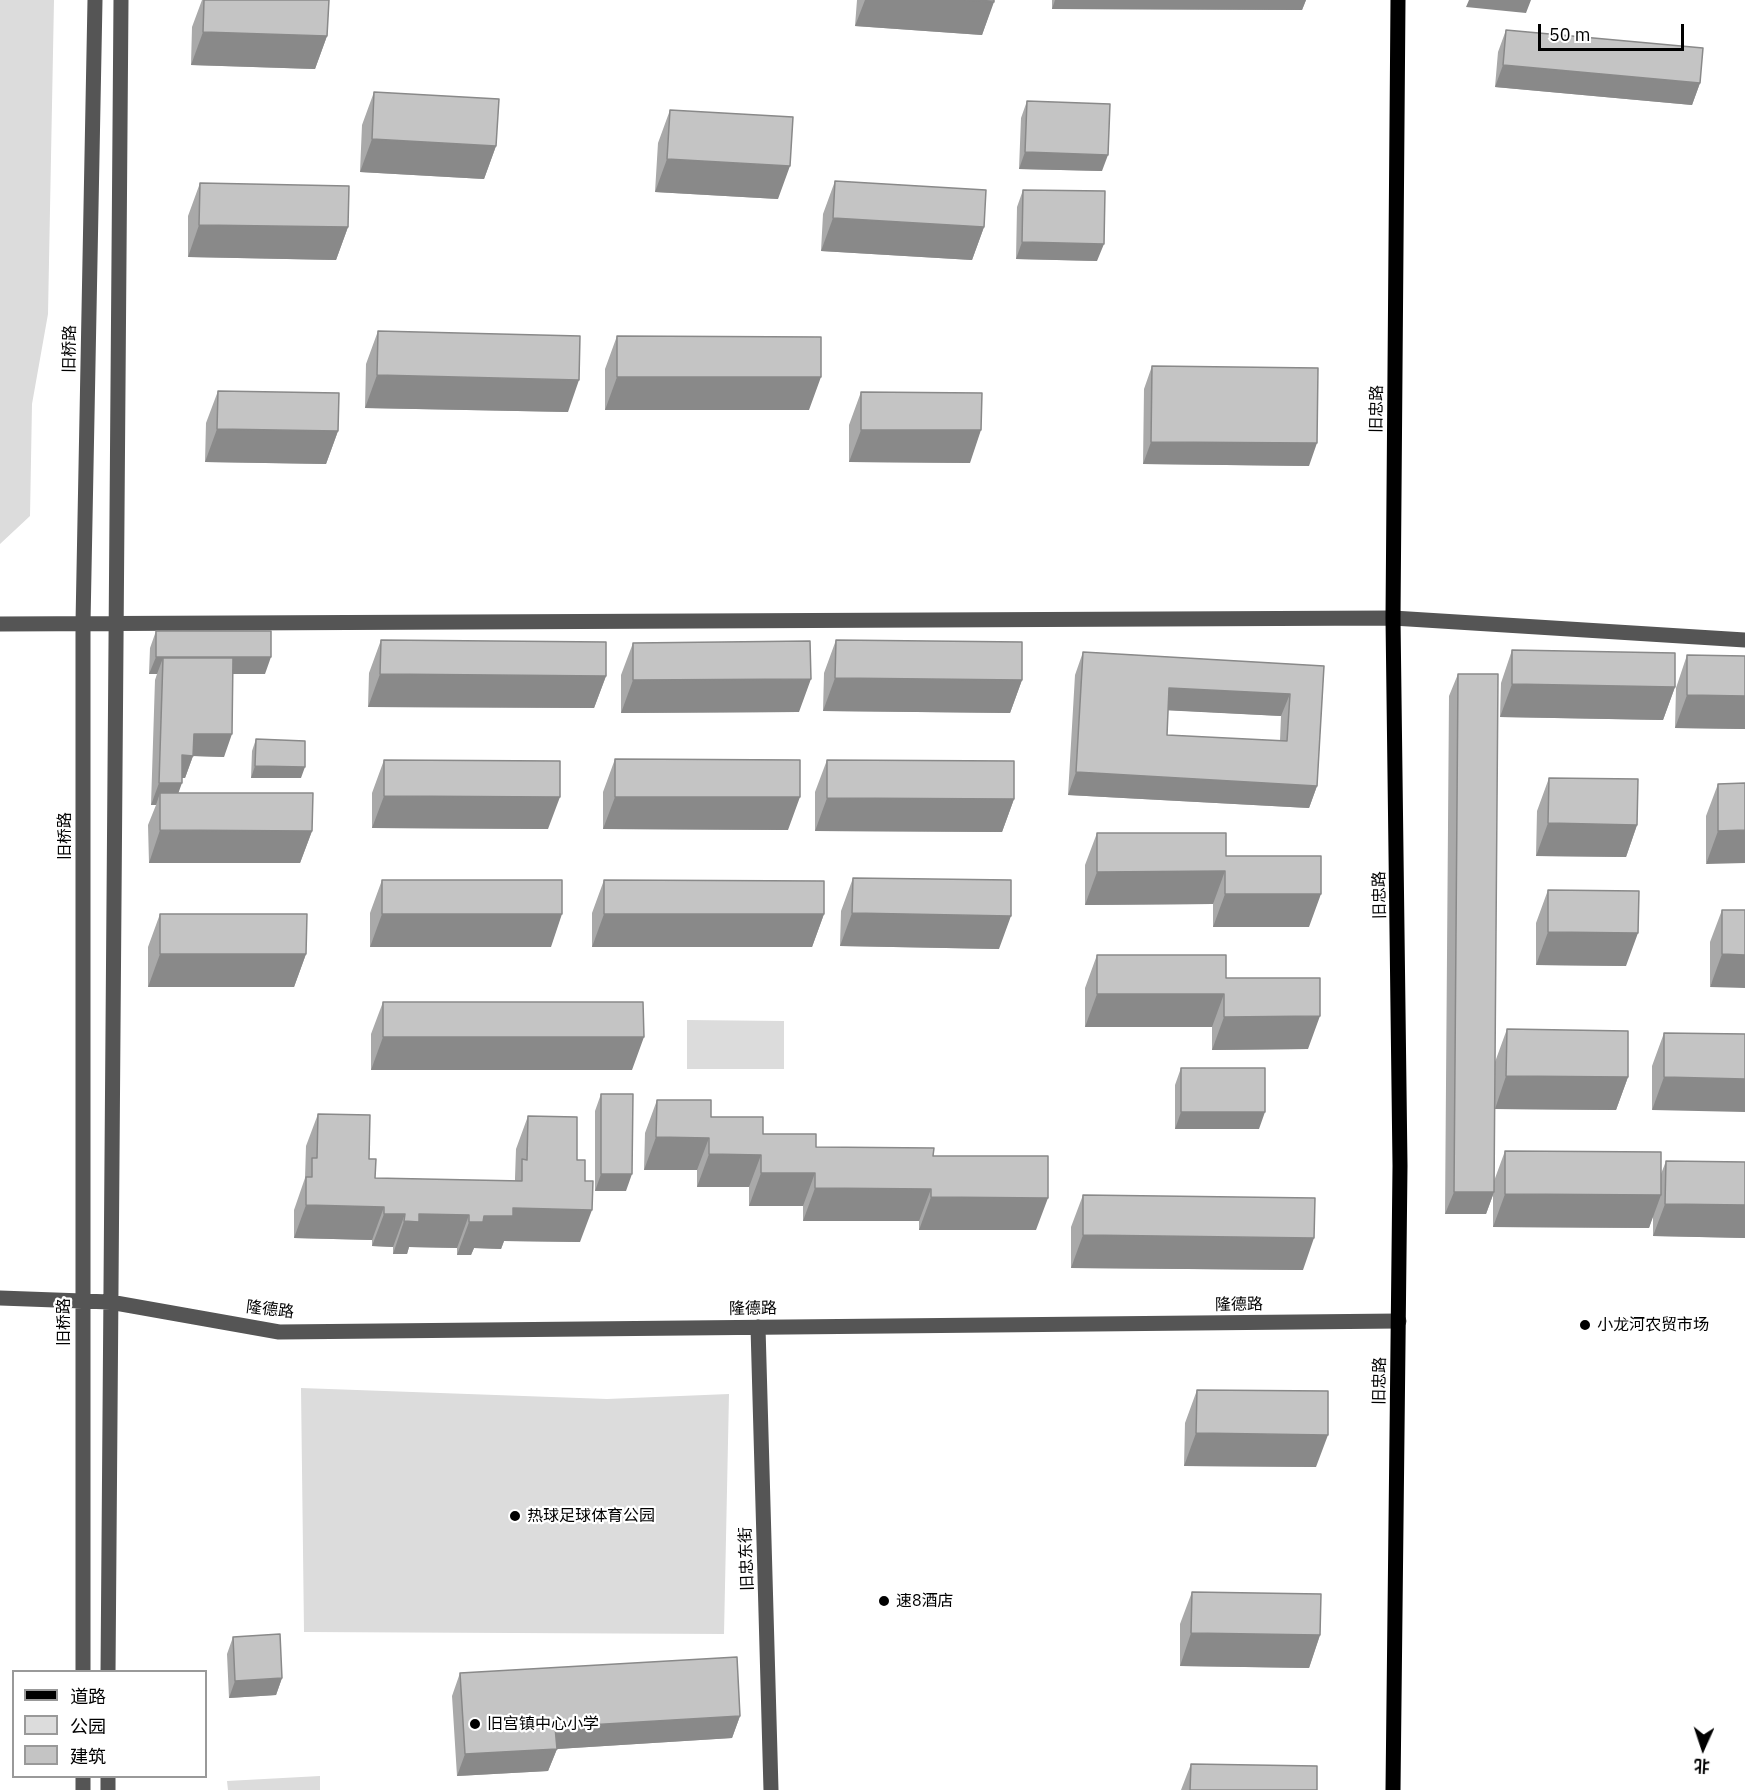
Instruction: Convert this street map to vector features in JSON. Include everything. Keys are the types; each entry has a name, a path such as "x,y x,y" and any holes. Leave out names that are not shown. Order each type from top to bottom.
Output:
{"main road":[{"name":"旧忠路","path":"1394,1790 1400,1020 1393,618 1398,0"}],"street":[{"name":"旧桥路","path":"83,1670 83,623 95,0"},
{"path":"108,1670 121,0"},
{"path":"0,624 1393,618 1745,640"},
{"name":"隆德路","path":"0,1298 110,1302 279,1332 1399,1321"},
{"name":"旧忠东街","path":"758,1327 771,1790"}],"green space":[{"path":"0,0 54,0 48,314 32,404 30,516 0,544"},
{"path":"687,1020 784,1021 784,1069 687,1069"},
{"name":"热球足球体育公园","path":"301,1388 607,1399 729,1394 724,1634 304,1632"},
{"path":"320,1776 320,1790 228,1790 227,1781"}],"building":[{"path":"204,0 329,0 327,36 203,32"},
{"path":"965,0 994,0 994,2"},
{"path":"1506,30 1703,48 1700,83 1503,65"},
{"path":"374,92 499,99 496,146 372,139"},
{"path":"1027,101 1110,104 1108,155 1025,152"},
{"path":"670,110 793,117 790,166 667,159"},
{"path":"835,181 986,190 984,227 833,218"},
{"path":"200,183 349,186 348,227 199,225"},
{"path":"1023,190 1105,191 1104,244 1022,242"},
{"path":"378,331 580,336 579,380 377,375"},
{"path":"617,336 821,337 821,377 617,377"},
{"path":"1152,366 1318,368 1317,443 1151,442"},
{"path":"218,391 339,393 338,431 217,429"},
{"path":"861,392 982,393 981,430 861,430"},
{"path":"156,631 271,631 271,657 156,657"},
{"path":"381,640 606,642 606,676 380,674"},
{"path":"836,640 1022,642 1022,680 835,678"},
{"path":"810,641 811,679 633,680 633,643"},
{"path":"1512,650 1675,653 1675,687 1512,684"},
{"path":"1083,652 1324,666 1317,786 1076,772","holes":["1169,688 1290,694 1287,741 1167,735"]},
{"path":"1687,655 1745,656 1745,696 1687,695"},
{"path":"163,658 233,658 232,734 194,734 193,756 182,755 182,783 159,783"},
{"path":"1458,674 1498,674 1494,1192 1454,1192"},
{"path":"256,739 305,741 305,767 255,766"},
{"path":"615,759 800,760 800,797 615,797"},
{"path":"384,760 560,761 560,797 384,796"},
{"path":"827,760 1014,761 1014,799 827,798"},
{"path":"1549,778 1638,779 1637,825 1548,823"},
{"path":"1745,783 1745,830 1718,831 1718,784"},
{"path":"160,793 313,793 312,831 160,830"},
{"path":"1097,833 1226,833 1226,856 1321,856 1321,894 1225,894 1225,871 1097,872"},
{"path":"853,878 1011,880 1011,916 852,913"},
{"path":"382,880 562,880 562,914 382,914"},
{"path":"604,880 824,881 824,914 604,914"},
{"path":"1548,890 1639,891 1638,933 1548,932"},
{"path":"1722,910 1745,910 1745,955 1722,954"},
{"path":"160,914 307,914 306,954 160,954"},
{"path":"1097,955 1226,955 1226,978 1320,978 1320,1016 1224,1017 1224,994 1097,994"},
{"path":"383,1002 643,1002 644,1037 383,1037"},
{"path":"1507,1029 1628,1031 1628,1077 1506,1076"},
{"path":"1664,1033 1745,1034 1745,1079 1664,1077"},
{"path":"1181,1068 1265,1068 1265,1112 1181,1112"},
{"path":"601,1094 633,1094 632,1174 601,1174"},
{"path":"657,1100 711,1100 711,1117 763,1117 763,1134 816,1134 816,1147 934,1148 933,1156 1048,1156 1048,1198 931,1197 931,1189 815,1188 815,1173 761,1173 761,1155 709,1154 709,1138 656,1137"},
{"path":"318,1114 370,1115 369,1159 376,1159 375,1178 522,1181 522,1159 527,1160 528,1116 577,1117 577,1160 585,1160 585,1181 593,1181 592,1210 513,1208 513,1216 484,1216 483,1222 469,1222 469,1215 419,1214 419,1222 404,1221 405,1214 384,1214 384,1207 306,1205 306,1177 312,1177 312,1158 317,1158"},
{"path":"1505,1151 1661,1152 1661,1195 1505,1194"},
{"path":"1666,1161 1745,1162 1745,1205 1665,1204"},
{"path":"1083,1195 1315,1198 1314,1238 1083,1235"},
{"path":"1197,1390 1328,1391 1328,1435 1196,1433"},
{"path":"1192,1592 1321,1594 1320,1635 1191,1633"},
{"path":"280,1634 282,1678 235,1681 233,1637"},
{"path":"737,1657 740,1716 555,1727 557,1749 465,1754 460,1673"},
{"path":"1191,1764 1317,1766 1317,1790 1190,1790"}],"place":[{"name":"小龙河农贸市场","path":"1585,1325"},
{"name":"热球足球体育公园","path":"515,1516"},
{"name":"速8酒店","path":"884,1601"},
{"name":"旧宫镇中心小学","path":"475,1724"}]}
